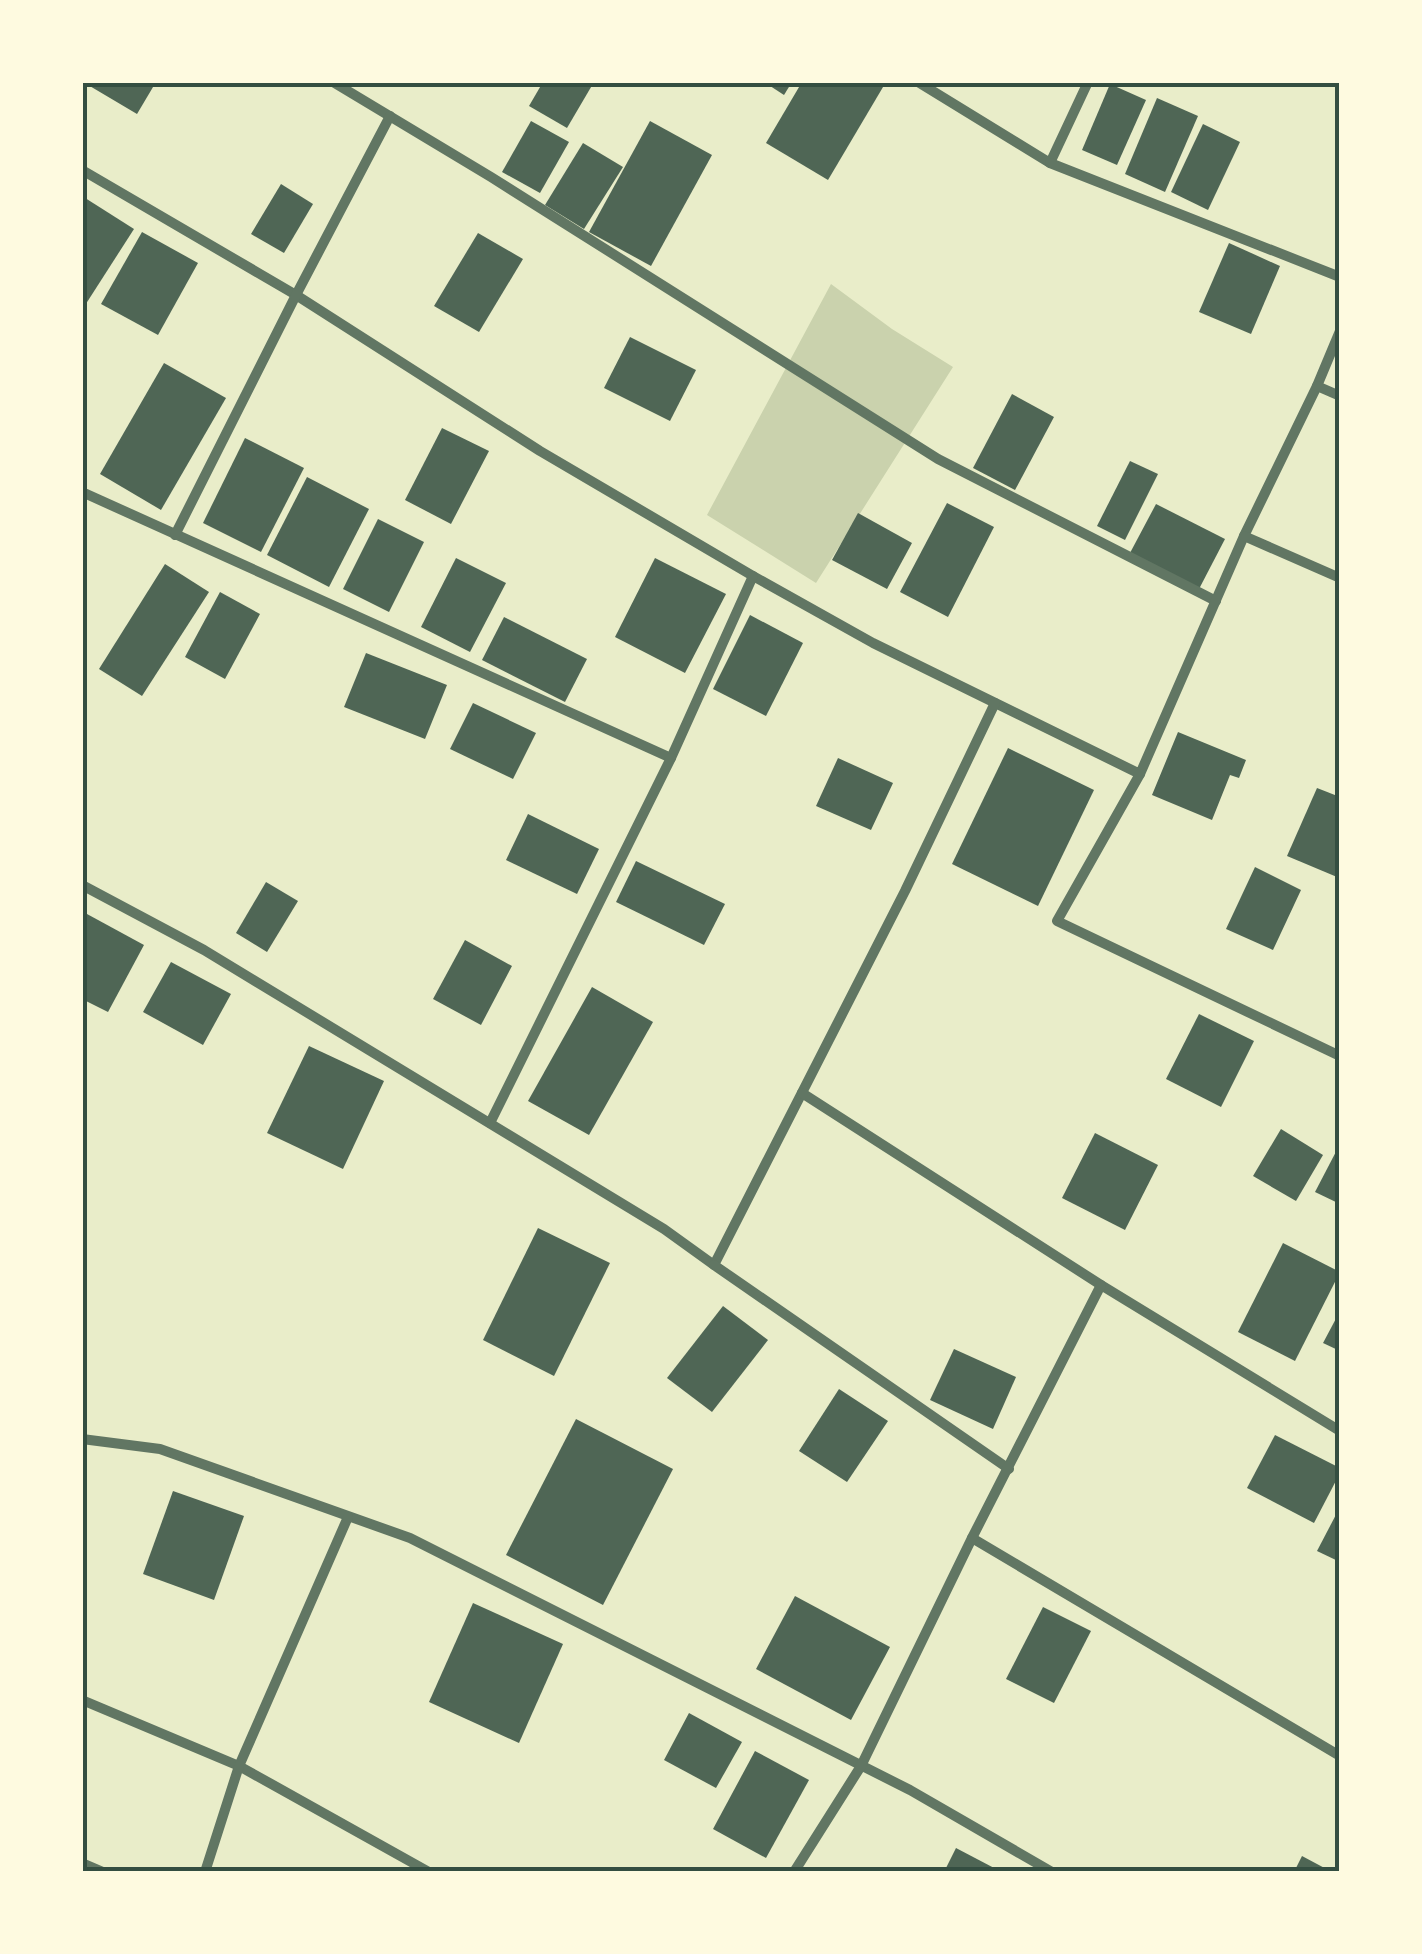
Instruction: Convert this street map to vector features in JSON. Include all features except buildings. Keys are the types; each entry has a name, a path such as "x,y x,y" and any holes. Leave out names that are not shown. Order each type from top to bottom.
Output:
{"street":[{"path":"333,82 938,459 1216,600"},
{"path":"918,82 1050,163 1340,277"},
{"path":"1050,163 1088,82"},
{"path":"175,535 390,116"},
{"path":"82,170 296,295 540,451 753,576 874,643 1140,774"},
{"path":"1340,330 1140,774 1057,920 1340,1056"},
{"path":"1316,386 1340,396"},
{"path":"82,492 671,758"},
{"path":"1244,536 1340,578"},
{"path":"490,1123 671,758 753,576"},
{"path":"714,1266 905,891 995,703"},
{"path":"82,886 204,950 664,1229 1008,1469"},
{"path":"802,1093 1101,1285 1340,1430"},
{"path":"794,1872 861,1766 1101,1285"},
{"path":"82,1439 160,1449 410,1538 910,1790 1052,1872"},
{"path":"205,1872 240,1766 348,1516"},
{"path":"972,1538 1340,1756"},
{"path":"82,1700 240,1766 429,1872"},
{"path":"82,1863 104,1872"}],"green space":[{"path":"831,284 953,367 816,583 707,515"}]}
